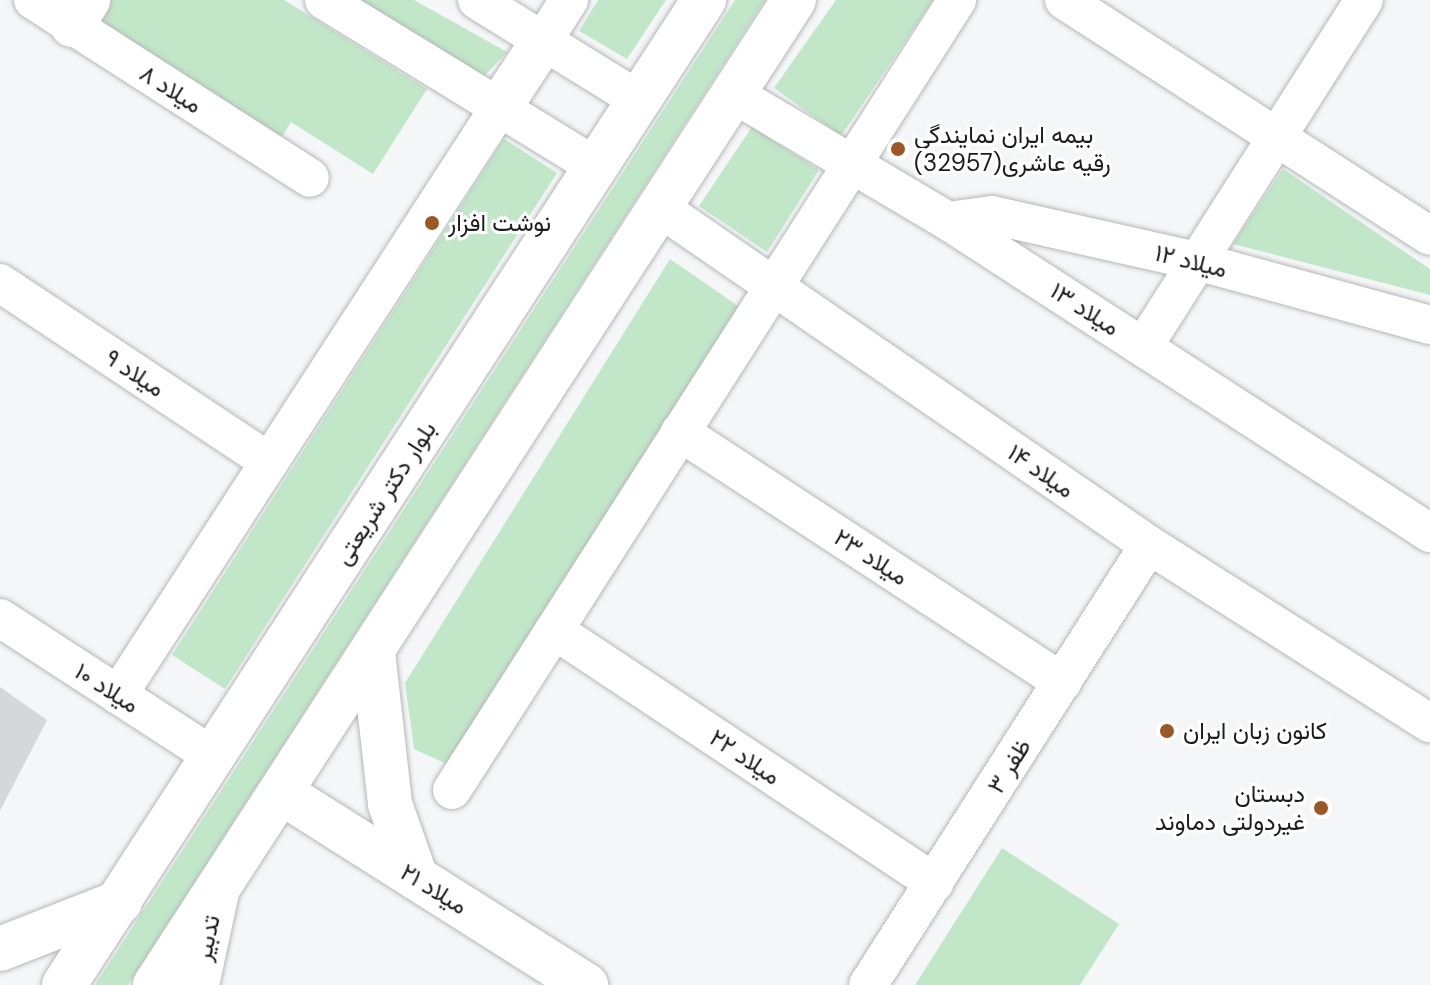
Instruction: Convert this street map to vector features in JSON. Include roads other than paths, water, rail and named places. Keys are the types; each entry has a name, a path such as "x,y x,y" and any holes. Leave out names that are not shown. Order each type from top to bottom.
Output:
{"main road":[{"name":"بلوار دکتر شریعتی","path":"64,985 704,0"},
{"path":"155,985 794,0"},
{"path":"499,108 543,41"},
{"path":"373,652 390,804 416,878"},
{"name":"میلاد ۲۱","path":"282,793 586,985"},
{"name":"تدبیر","path":"197,985 217,892"},
{"path":"0,949 120,902"}],"street":[{"name":"میلاد ۸","path":"33,0 80,12 310,178"},
{"path":"324,0 596,167"},
{"path":"477,0 639,100"},
{"path":"543,41 569,0"},
{"path":"452,790 957,0"},
{"path":"1064,0 1430,236"},
{"path":"1143,347 1200,262 1364,0"},
{"name":"میلاد ۱۳","path":"734,94 948,221 1430,533"},
{"path":"118,695 499,108"},
{"name":"میلاد ۱۴","path":"660,208 1149,545 1430,723"},
{"name":"میلاد ۱۲","path":"948,221 992,215 1200,262 1430,325"},
{"name":"میلاد ۹","path":"0,283 269,462"},
{"name":"میلاد ۲۳","path":"680,432 1062,682"},
{"name":"ظفر ۳","path":"868,985 1149,545"},
{"name":"میلاد ۱۰","path":"0,618 214,757"},
{"name":"میلاد ۲۲","path":"554,630 935,883"}],"place":[{"name":"بیمه ایران نمایندگی رقیه عاشری(32957)","path":"898,149"},
{"name":"نوشت افزار","path":"432,223"},
{"name":"کانون زبان ایران","path":"1167,731"},
{"name":"دبستان غیردولتی دماوند","path":"1321,808"}]}
